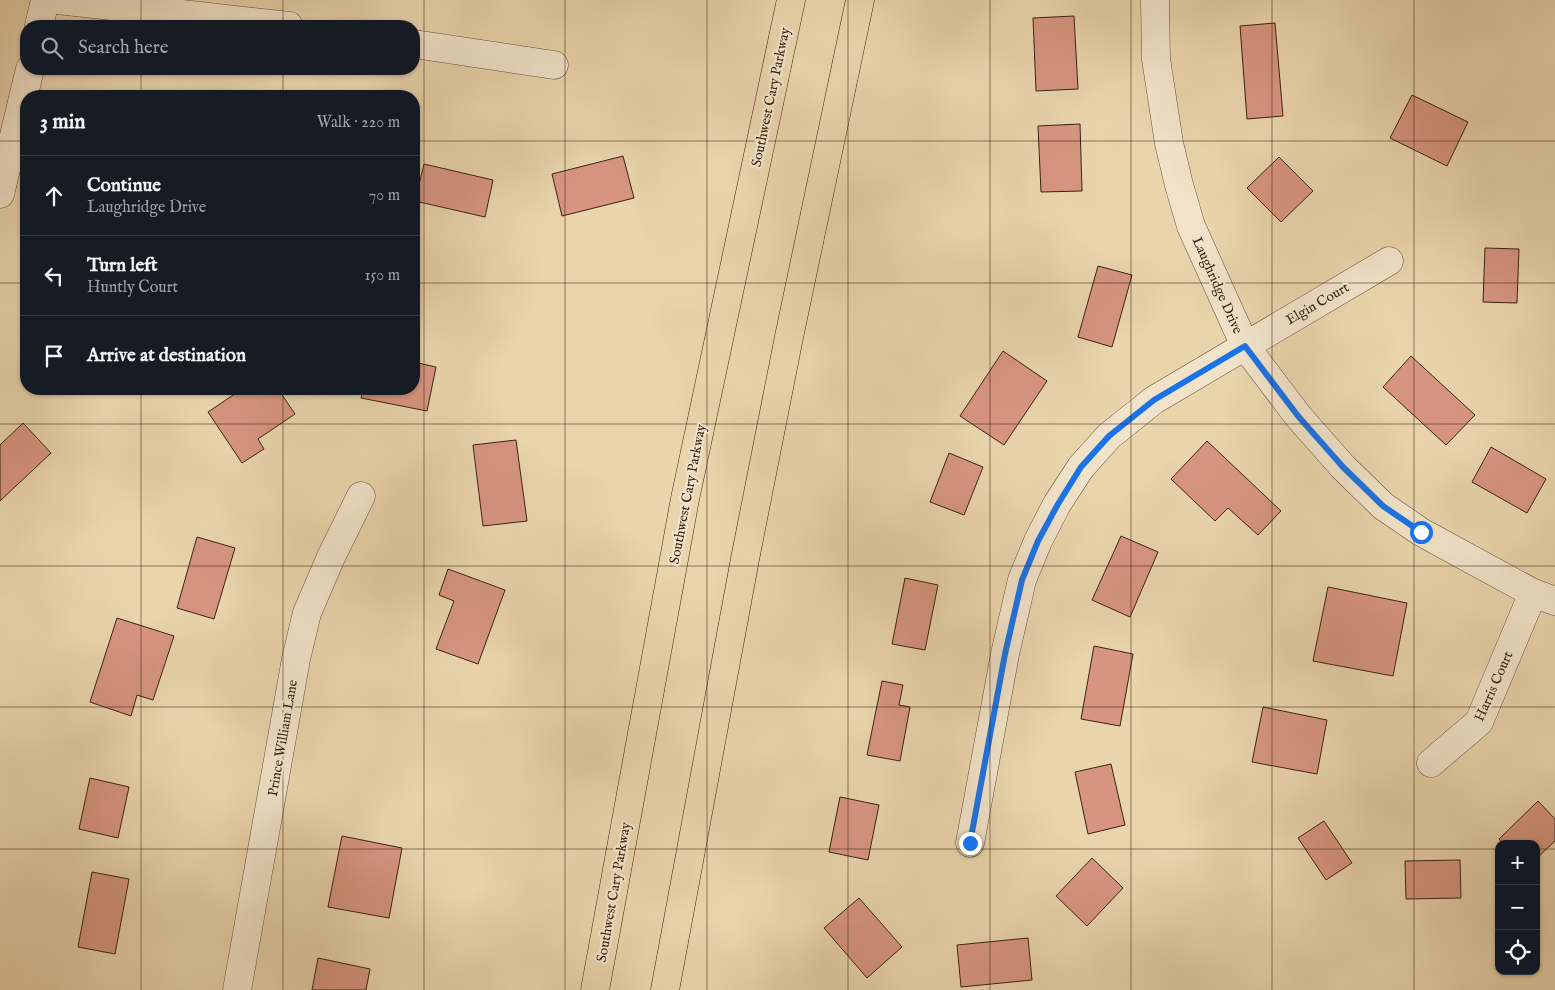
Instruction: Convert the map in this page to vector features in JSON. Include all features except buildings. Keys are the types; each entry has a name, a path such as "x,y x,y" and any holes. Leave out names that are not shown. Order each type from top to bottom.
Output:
{"main road":[{"name":"Southwest Cary Parkway","path":"596,990 686,498 791,0"},
{"path":"665,990 783,366 860,0"}],"street":[{"path":"40,20 45,0"},
{"path":"58,0 236,20"},
{"name":"Laughridge Drive","path":"1155,0 1156,59 1169,144 1179,185 1191,226 1245,346 1298,416 1343,467 1383,506 1421,532 1544,597"},
{"path":"420,45 554,65"},
{"path":"25,90 29,75"},
{"path":"0,194 20,111"},
{"name":"Elgin Court","path":"970,843 1005,654 1022,580 1038,541 1081,467 1109,436 1154,400 1389,261"},
{"name":"Prince William Lane","path":"237,990 296,659 307,613 331,557 361,496"},
{"name":"Harris Court","path":"1431,763 1479,722 1544,597"}],"route":[{"path":"970,843 1005,654 1022,580 1038,541 1081,467 1109,436 1154,400 1245,346 1298,416 1343,467 1383,506 1421,532"}]}
